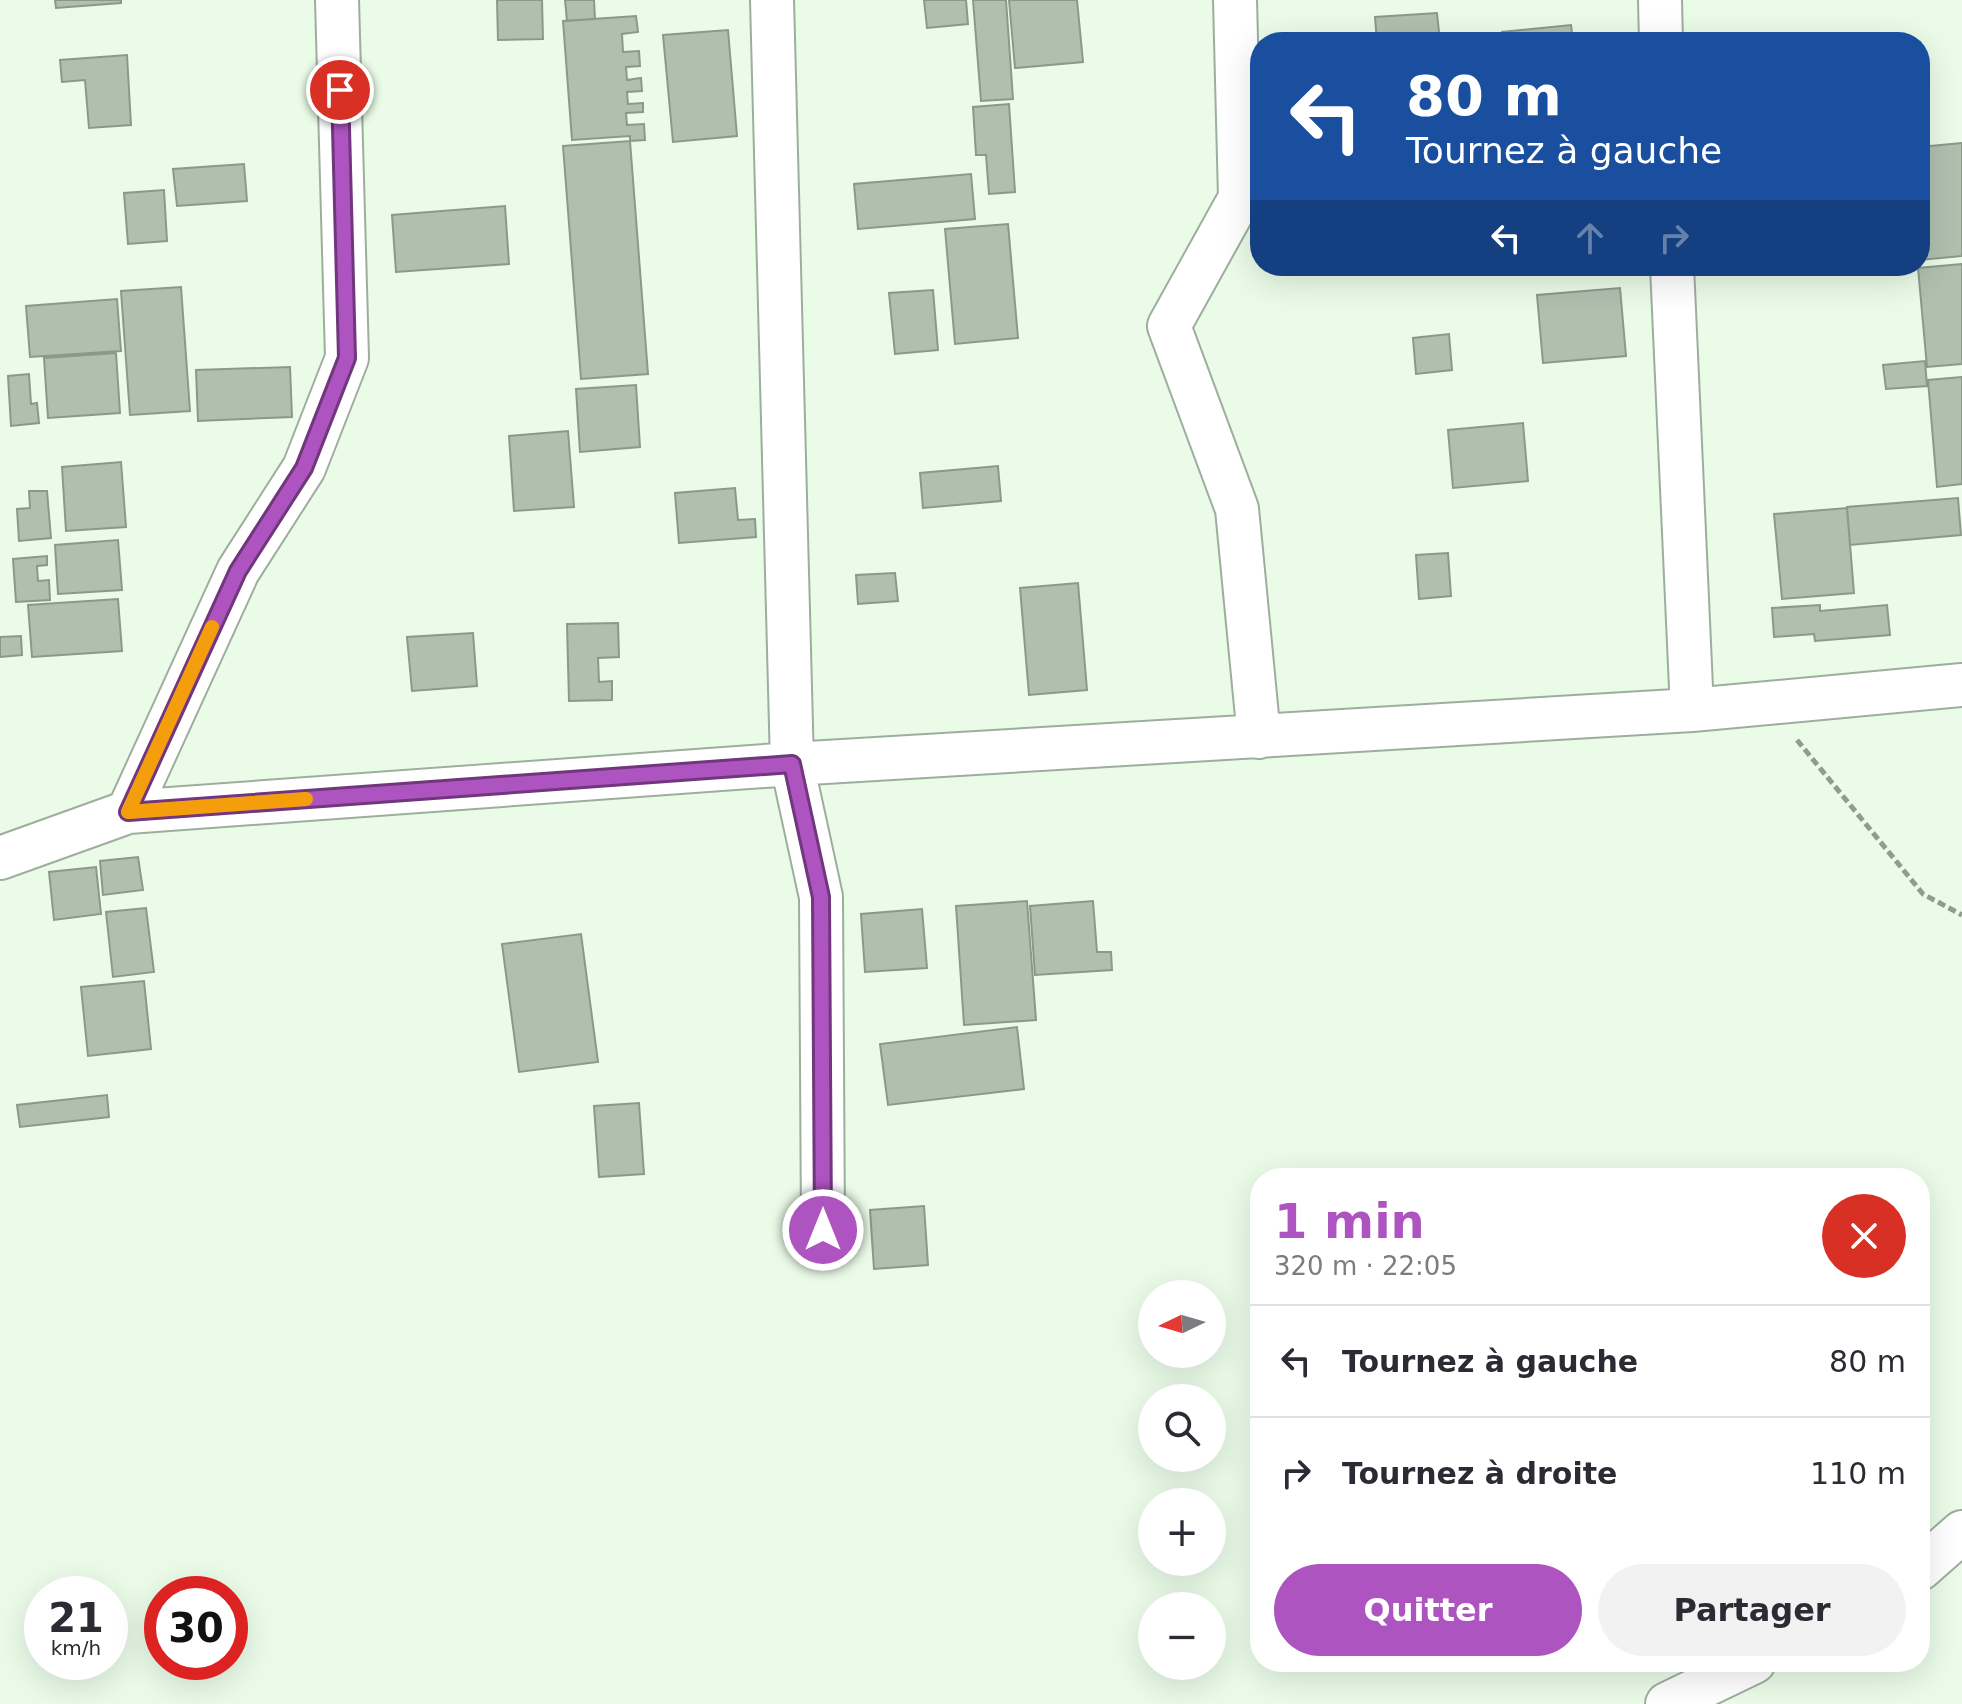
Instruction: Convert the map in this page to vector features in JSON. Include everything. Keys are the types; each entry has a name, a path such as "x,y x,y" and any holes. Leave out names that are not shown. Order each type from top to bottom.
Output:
{"street":[{"path":"128,812 238,571 304,468 347,358 337,0"},
{"path":"772,0 792,764 821,897 823,1230"},
{"path":"1235,0 1240,198 1169,326 1237,509 1259,737"},
{"path":"1660,0 1661,32"},
{"path":"1672,276 1692,710"},
{"path":"0,858 128,812 792,764 1692,710 1962,685"},
{"path":"1930,1560 1962,1532"},
{"path":"1667,1704 1733,1672"}],"path":[{"path":"1767,703 1923,894 1962,915"}],"building":[{"path":"55,0 121,0 121,3 56,8"},
{"path":"497,0 542,0 543,39 498,40"},
{"path":"565,0 594,0 595,19 567,21"},
{"path":"924,0 966,0 968,24 927,28"},
{"path":"973,0 1006,0 1013,99 981,101"},
{"path":"1009,0 1077,0 1083,62 1015,68"},
{"path":"1437,13 1439,32 1376,32 1375,17"},
{"path":"636,16 638,32 622,34 623,52 639,51 640,66 626,67 627,80 641,78 642,91 627,92 628,104 643,103 643,112 626,113 627,125 644,124 645,140 630,141 630,136 572,140 563,21"},
{"path":"1571,25 1572,32 1502,32"},
{"path":"728,30 737,136 673,142 663,35"},
{"path":"127,55 131,125 89,128 85,80 62,82 60,60"},
{"path":"1009,104 1015,192 989,194 986,155 976,155 973,107"},
{"path":"630,141 648,374 581,379 563,146"},
{"path":"1962,143 1962,256 1930,259 1930,146"},
{"path":"244,164 247,201 177,206 173,169"},
{"path":"971,174 975,219 858,229 854,184"},
{"path":"164,190 167,241 128,244 124,193"},
{"path":"505,206 509,264 396,272 392,215"},
{"path":"1008,224 1018,338 955,344 945,229"},
{"path":"1962,264 1962,364 1927,367 1919,276 1930,276 1930,267"},
{"path":"181,287 190,411 130,415 121,291"},
{"path":"1620,288 1626,356 1543,363 1537,295"},
{"path":"933,290 938,350 895,354 889,293"},
{"path":"117,299 121,351 30,357 26,306"},
{"path":"1449,334 1452,370 1416,374 1413,338"},
{"path":"116,353 120,413 48,418 44,358"},
{"path":"1925,361 1927,386 1886,389 1883,365"},
{"path":"290,367 292,417 198,421 196,370"},
{"path":"29,374 31,404 37,403 39,423 11,426 8,376"},
{"path":"1962,377 1962,484 1937,487 1928,380"},
{"path":"636,385 640,447 580,452 576,389"},
{"path":"1523,423 1528,481 1453,488 1448,430"},
{"path":"568,431 574,507 514,511 509,436"},
{"path":"121,462 126,527 66,531 62,467"},
{"path":"998,466 1001,501 923,508 920,473"},
{"path":"735,488 738,520 755,519 756,537 679,543 675,493"},
{"path":"29,491 47,491 51,538 19,541 17,509 30,508"},
{"path":"1958,498 1961,535 1850,545 1847,507"},
{"path":"1847,508 1854,593 1782,599 1774,514"},
{"path":"118,540 122,590 58,594 55,545"},
{"path":"1448,553 1451,596 1419,599 1416,555"},
{"path":"47,556 47,565 37,566 38,581 49,580 50,600 16,602 13,559"},
{"path":"895,573 898,601 858,604 856,575"},
{"path":"1078,583 1087,690 1029,695 1020,588"},
{"path":"118,599 122,651 32,657 28,605"},
{"path":"1820,605 1820,611 1887,605 1890,635 1815,641 1814,634 1774,637 1772,608"},
{"path":"618,623 619,657 598,658 599,682 612,681 612,700 569,701 567,624"},
{"path":"473,633 477,686 412,691 407,637"},
{"path":"21,636 22,655 0,657 0,637"},
{"path":"138,857 143,890 103,895 100,861"},
{"path":"96,867 101,914 54,920 49,872"},
{"path":"1027,901 1036,1020 964,1025 956,906"},
{"path":"1093,901 1097,952 1111,952 1112,970 1035,975 1030,906"},
{"path":"146,908 154,972 113,977 106,912"},
{"path":"922,909 927,968 865,972 861,914"},
{"path":"581,934 598,1062 519,1072 502,944"},
{"path":"144,981 151,1049 88,1056 81,987"},
{"path":"1017,1027 1024,1089 888,1105 880,1044"},
{"path":"107,1095 109,1117 20,1127 17,1105"},
{"path":"639,1103 644,1174 599,1177 594,1106"},
{"path":"924,1206 928,1265 874,1269 870,1210"}],"slow traffic":[{"path":"212,627 128,812 306,799"}],"route":[{"path":"340,90 347,358 304,468 238,571 128,812 792,764 821,897 823,1230"}]}
